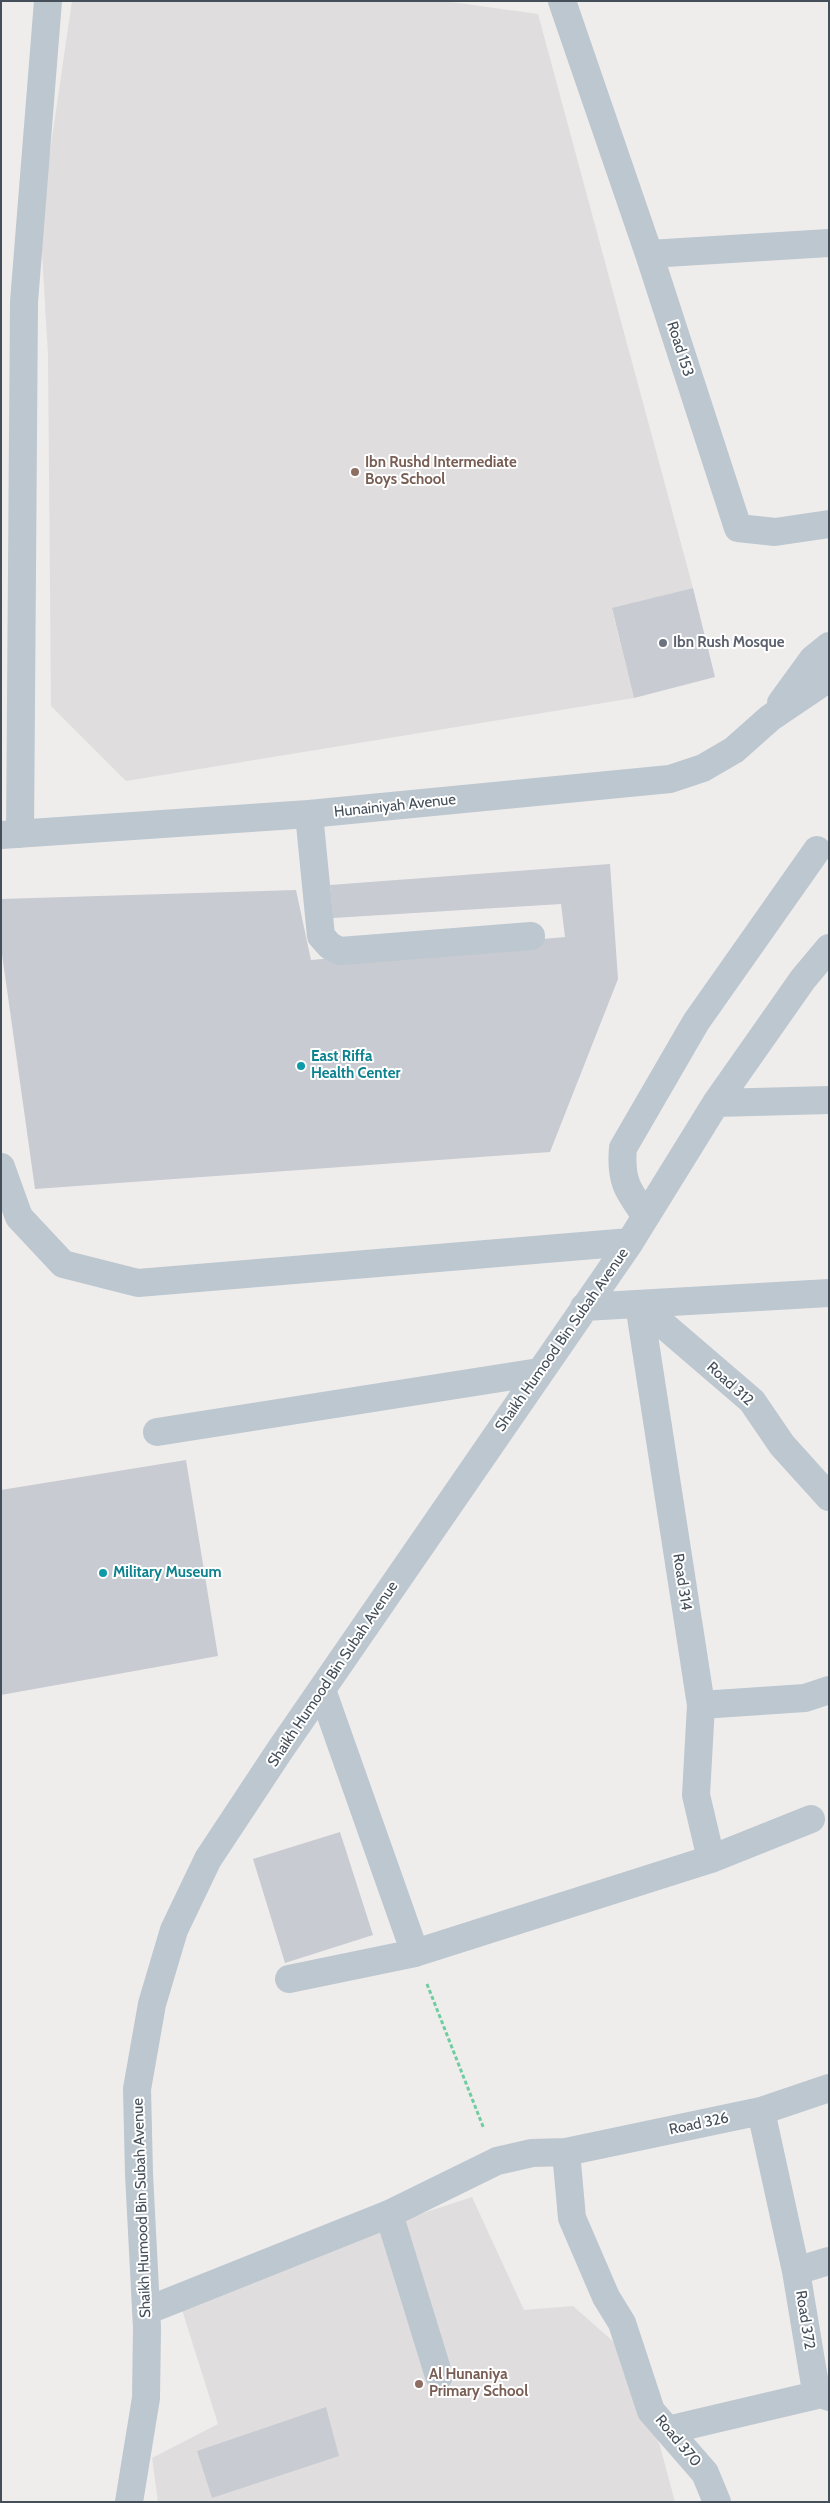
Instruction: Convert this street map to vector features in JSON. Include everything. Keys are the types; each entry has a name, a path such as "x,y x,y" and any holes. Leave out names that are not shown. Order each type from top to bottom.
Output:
{"street":[{"path":"11,834 24,302 48,1"},
{"path":"562,1 649,254 829,243"},
{"name":"Road 153","path":"649,254 738,528 775,532 829,524"},
{"name":"Hunainiyah Avenue","path":"770,718 813,659 829,646"},
{"name":"Hunainiyah Avenue","path":"11,834 309,814 670,779 703,768 734,750 770,718 829,678"},
{"path":"309,814 321,936 330,946 340,950 531,936"},
{"path":"646,1216 625,1187 621,1167 623,1148 696,1022 817,850"},
{"name":"Shaikh Humood Bin Subah Avenue","path":"129,2502 146,2398 148,2328 137,2089 152,2004 174,1930 208,1859 630,1242 716,1103 803,979 829,948"},
{"path":"716,1103 829,1100"},
{"path":"1,1167 19,1217 63,1264 138,1282 630,1242"},
{"path":"584,1307 829,1293"},
{"name":"Road 312","path":"639,1304 752,1402 782,1446 829,1498"},
{"name":"Road 314","path":"639,1304 701,1705 696,1795 711,1859"},
{"path":"157,1432 540,1372"},
{"path":"322,1690 415,1953"},
{"path":"701,1705 805,1698 829,1690"},
{"path":"288,1980 415,1953 711,1859 810,1819"},
{"name":"Road 326","path":"146,2311 389,2214 497,2161 532,2153 566,2152 761,2111 829,2088"},
{"path":"761,2111 796,2270"},
{"name":"Road 370","path":"566,2152 572,2218 606,2297 622,2323 652,2411 705,2473 717,2502"},
{"path":"389,2214 439,2376"},
{"name":"Road 372","path":"825,2396 815,2385 796,2270 829,2261"},
{"path":"668,2430 825,2396"}],"path":[{"path":"415,1953 497,2161"}],"shaded area":[{"name":"Ibn Rushd Intermediate Boys School","path":"72,1 444,1 538,14 693,588 612,609 634,698 126,781 51,706 48,355 40,220"},
{"name":"Al Hunaniya Primary School","path":"472,2197 524,2310 573,2306 615,2343 660,2446 675,2502 158,2502 152,2458 218,2424 177,2294"}],"building":[{"name":"Ibn Rush Mosque","path":"693,588 715,677 634,698 612,608"},
{"name":"East Riffa Health Center","path":"610,864 618,979 550,1152 35,1189 1,947 1,899 296,890 311,960 565,937 561,904 333,918 330,885"},
{"name":"Military Museum","path":"186,1460 218,1656 1,1695 1,1490"},
{"path":"340,1832 373,1935 285,1963 253,1859"},
{"path":"326,2407 339,2456 212,2498 197,2451"}],"place":[{"name":"Ibn Rushd Intermediate Boys School","path":"355,472"},
{"name":"Ibn Rush Mosque","path":"663,643"},
{"name":"East Riffa Health Center","path":"301,1066"},
{"name":"Military Museum","path":"103,1573"},
{"name":"Al Hunaniya Primary School","path":"419,2384"}]}
